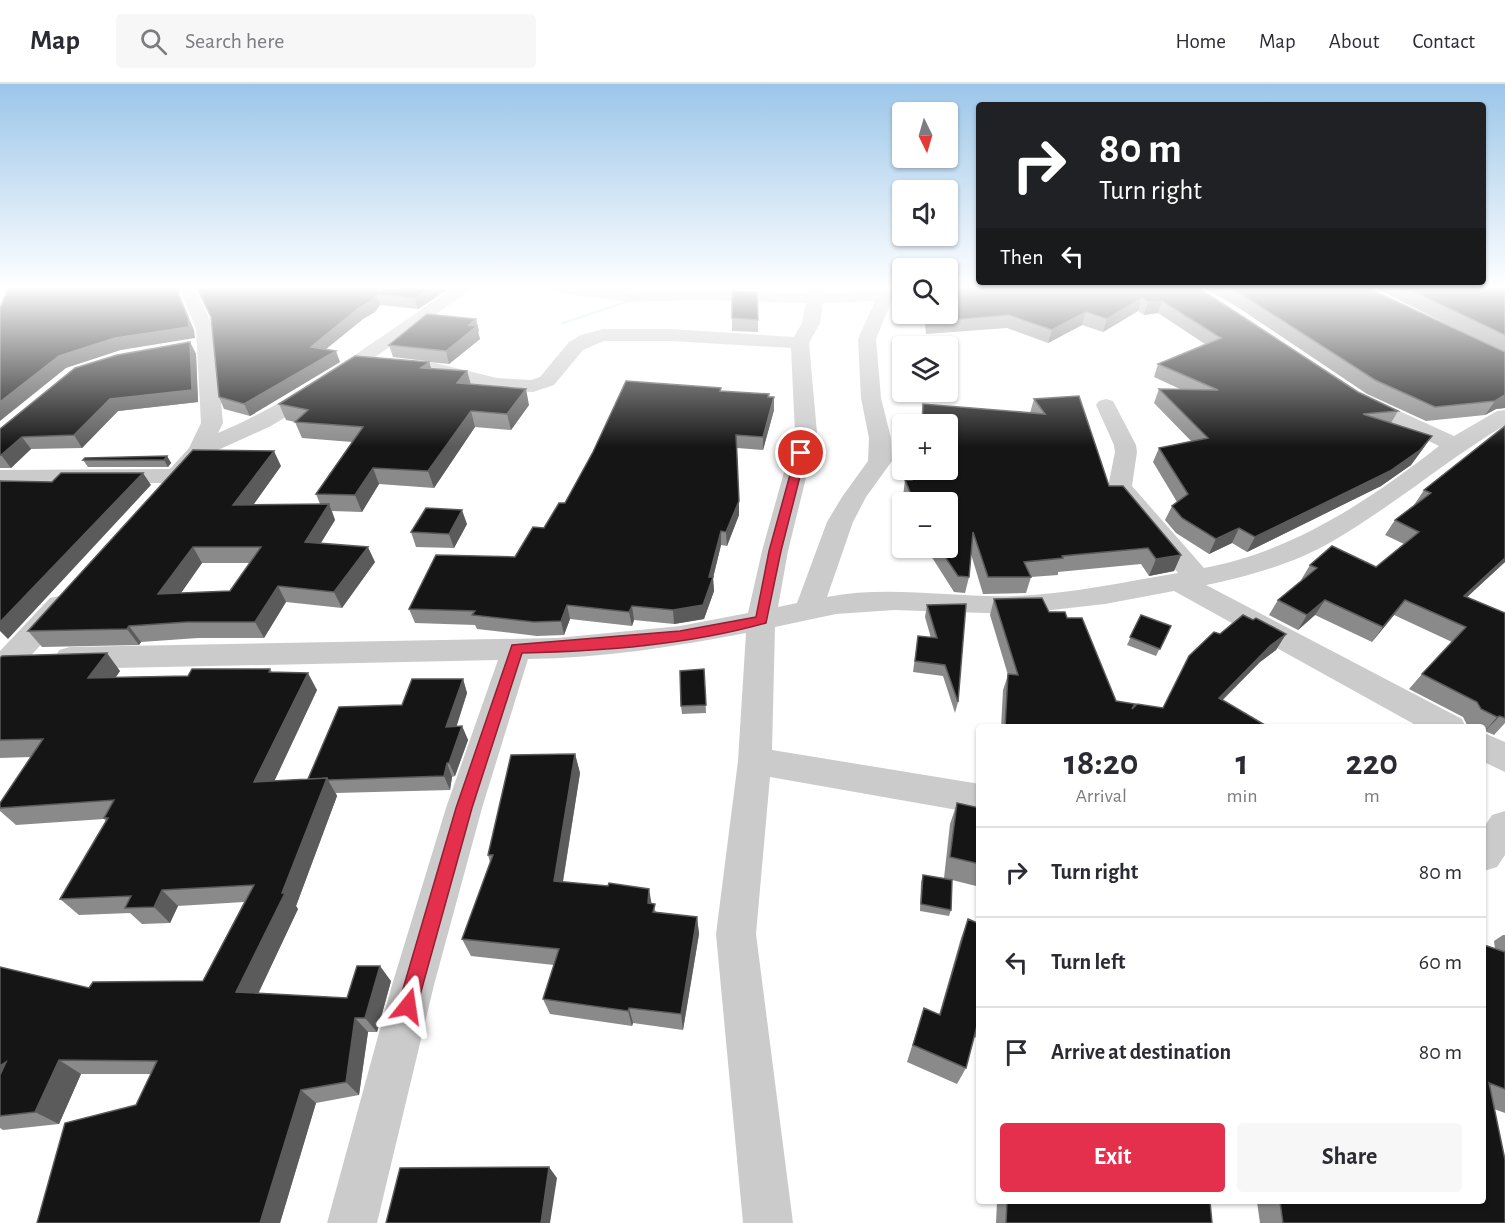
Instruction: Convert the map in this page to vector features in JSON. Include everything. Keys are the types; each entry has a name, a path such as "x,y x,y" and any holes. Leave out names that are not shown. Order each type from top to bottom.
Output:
{"street":[{"path":"153,502 199,450 212,423 196,346 199,341"},
{"path":"199,450 280,412 358,363 387,341"},
{"path":"358,363 435,369 497,384 533,386 547,381 576,346 584,341"},
{"path":"768,1223 736,934 755,761 761,620 775,551 806,433 800,343 770,341"},
{"path":"809,610 840,522 854,497 880,461 880,438 871,398 867,341"},
{"path":"1344,391 1377,410 1455,445"},
{"path":"1106,405 1125,445 1126,452 1120,487 1187,580 1443,724"},
{"path":"5,665 557,648 680,636 836,605 894,601 1015,605 1105,595 1187,580 1266,560 1320,538 1416,476 1455,445 1505,416"},
{"path":"0,477 177,476"},
{"path":"5,665 74,590"},
{"path":"352,1223 413,985 451,852 517,648"},
{"path":"1486,747 1505,759"},
{"path":"755,761 976,797"},
{"path":"1486,852 1505,826"}],"building":[{"path":"0,341 105,341 59,356 0,402"},
{"path":"213,341 318,341 311,347 336,351 244,404 219,397"},
{"path":"394,341 458,341 446,351 389,345"},
{"path":"1213,341 1280,341 1358,392 1398,411 1363,414 1432,436 1420,450 1390,471 1255,537 1239,528 1216,539 1182,518 1172,506 1188,494 1159,448 1208,438 1159,389 1218,390 1158,364"},
{"path":"1314,341 1482,341 1505,352 1505,395 1495,401 1435,407 1375,380"},
{"path":"190,342 192,390 110,399 74,435 22,437 0,455 0,429 75,368 117,355"},
{"path":"355,356 429,362 421,368 467,371 457,383 526,389 507,414 471,411 428,471 373,468 355,495 316,494 363,427 295,422 308,410 279,404"},
{"path":"626,381 721,388 720,391 769,394 768,397 774,397 763,437 736,435 739,501 726,532 721,531 709,577 713,577 703,605 673,610 632,606 629,612 567,605 561,621 534,622 472,615 475,611 409,609 436,555 515,557 533,527 544,528 559,503 565,503 593,452"},
{"path":"1079,396 1109,486 1123,486 1181,555 1156,559 1148,548 1062,556 1063,558 1024,562 1031,577 988,577 973,532 969,577 958,576 946,558 958,558 958,492 910,492 905,480 958,480 958,414 922,414 923,404 1045,414 1034,399"},
{"path":"1505,426 1505,558 1464,596 1505,613 1505,718 1497,717 1481,709 1477,702 1422,674 1466,627 1405,600 1383,627 1325,600 1307,615 1278,600 1317,568 1310,565 1332,546 1376,567 1419,532 1395,520 1431,493 1424,490"},
{"path":"193,450 274,451 233,505 329,504 305,542 368,547 334,592 278,586 255,622 187,622 129,626 127,629 28,631","holes":["193,547 261,547 230,591 158,594"]},
{"path":"167,456 164,460 83,460 85,458"},
{"path":"61,473 143,473 0,622 0,481 52,482"},
{"path":"426,508 462,510 449,534 411,532"},
{"path":"1042,598 1049,612 1065,612 1067,618 1082,618 1116,701 1135,704 1132,709 1137,704 1163,708 1189,656 1214,632 1220,634 1243,615 1253,620 1256,618 1286,634 1270,646 1219,698 1263,724 1005,724 1008,674 1018,675 994,599"},
{"path":"966,604 958,702 945,665 915,661 918,636 937,638 927,605"},
{"path":"1141,615 1171,626 1160,649 1130,637"},
{"path":"107,653 88,678 188,676 192,669 270,669 269,672 308,673 254,782 327,778 282,893 285,893 236,992 347,998 357,966 380,966 365,1018 355,1018 346,1082 301,1090 260,1223 37,1223 65,1123 136,1105 157,1061 59,1060 35,1112 0,1116 0,1075 6,1062 0,1066 0,967 89,988 93,982 203,981 254,885 162,890 154,907 125,908 131,896 60,899 108,818 104,818 114,800 0,808 0,803 43,739 0,740 0,658 2,656"},
{"path":"704,669 706,705 681,706 680,671"},
{"path":"412,679 463,679 446,727 462,726 444,776 308,779 339,707 402,705"},
{"path":"575,754 554,881 608,886 609,883 649,889 648,903 655,904 653,912 697,917 681,1014 629,1008 628,1011 543,999 559,949 462,939 493,855 488,855 511,755"},
{"path":"957,803 976,807 976,863 950,857"},
{"path":"923,875 952,880 951,910 921,904"},
{"path":"968,919 976,922 976,1030 966,1068 913,1045 924,1008 940,1015"},
{"path":"1486,946 1505,952 1505,1089 1489,1083 1505,1160 1505,1223 1283,1223 1280,1204 1486,1204"},
{"path":"549,1167 541,1223 386,1223 400,1168"},
{"path":"1007,1204 1210,1204 1212,1223 1006,1223"}],"route":[{"path":"408,1006 464,808 517,648 557,648 680,636 761,620 775,551 801,453"}]}
